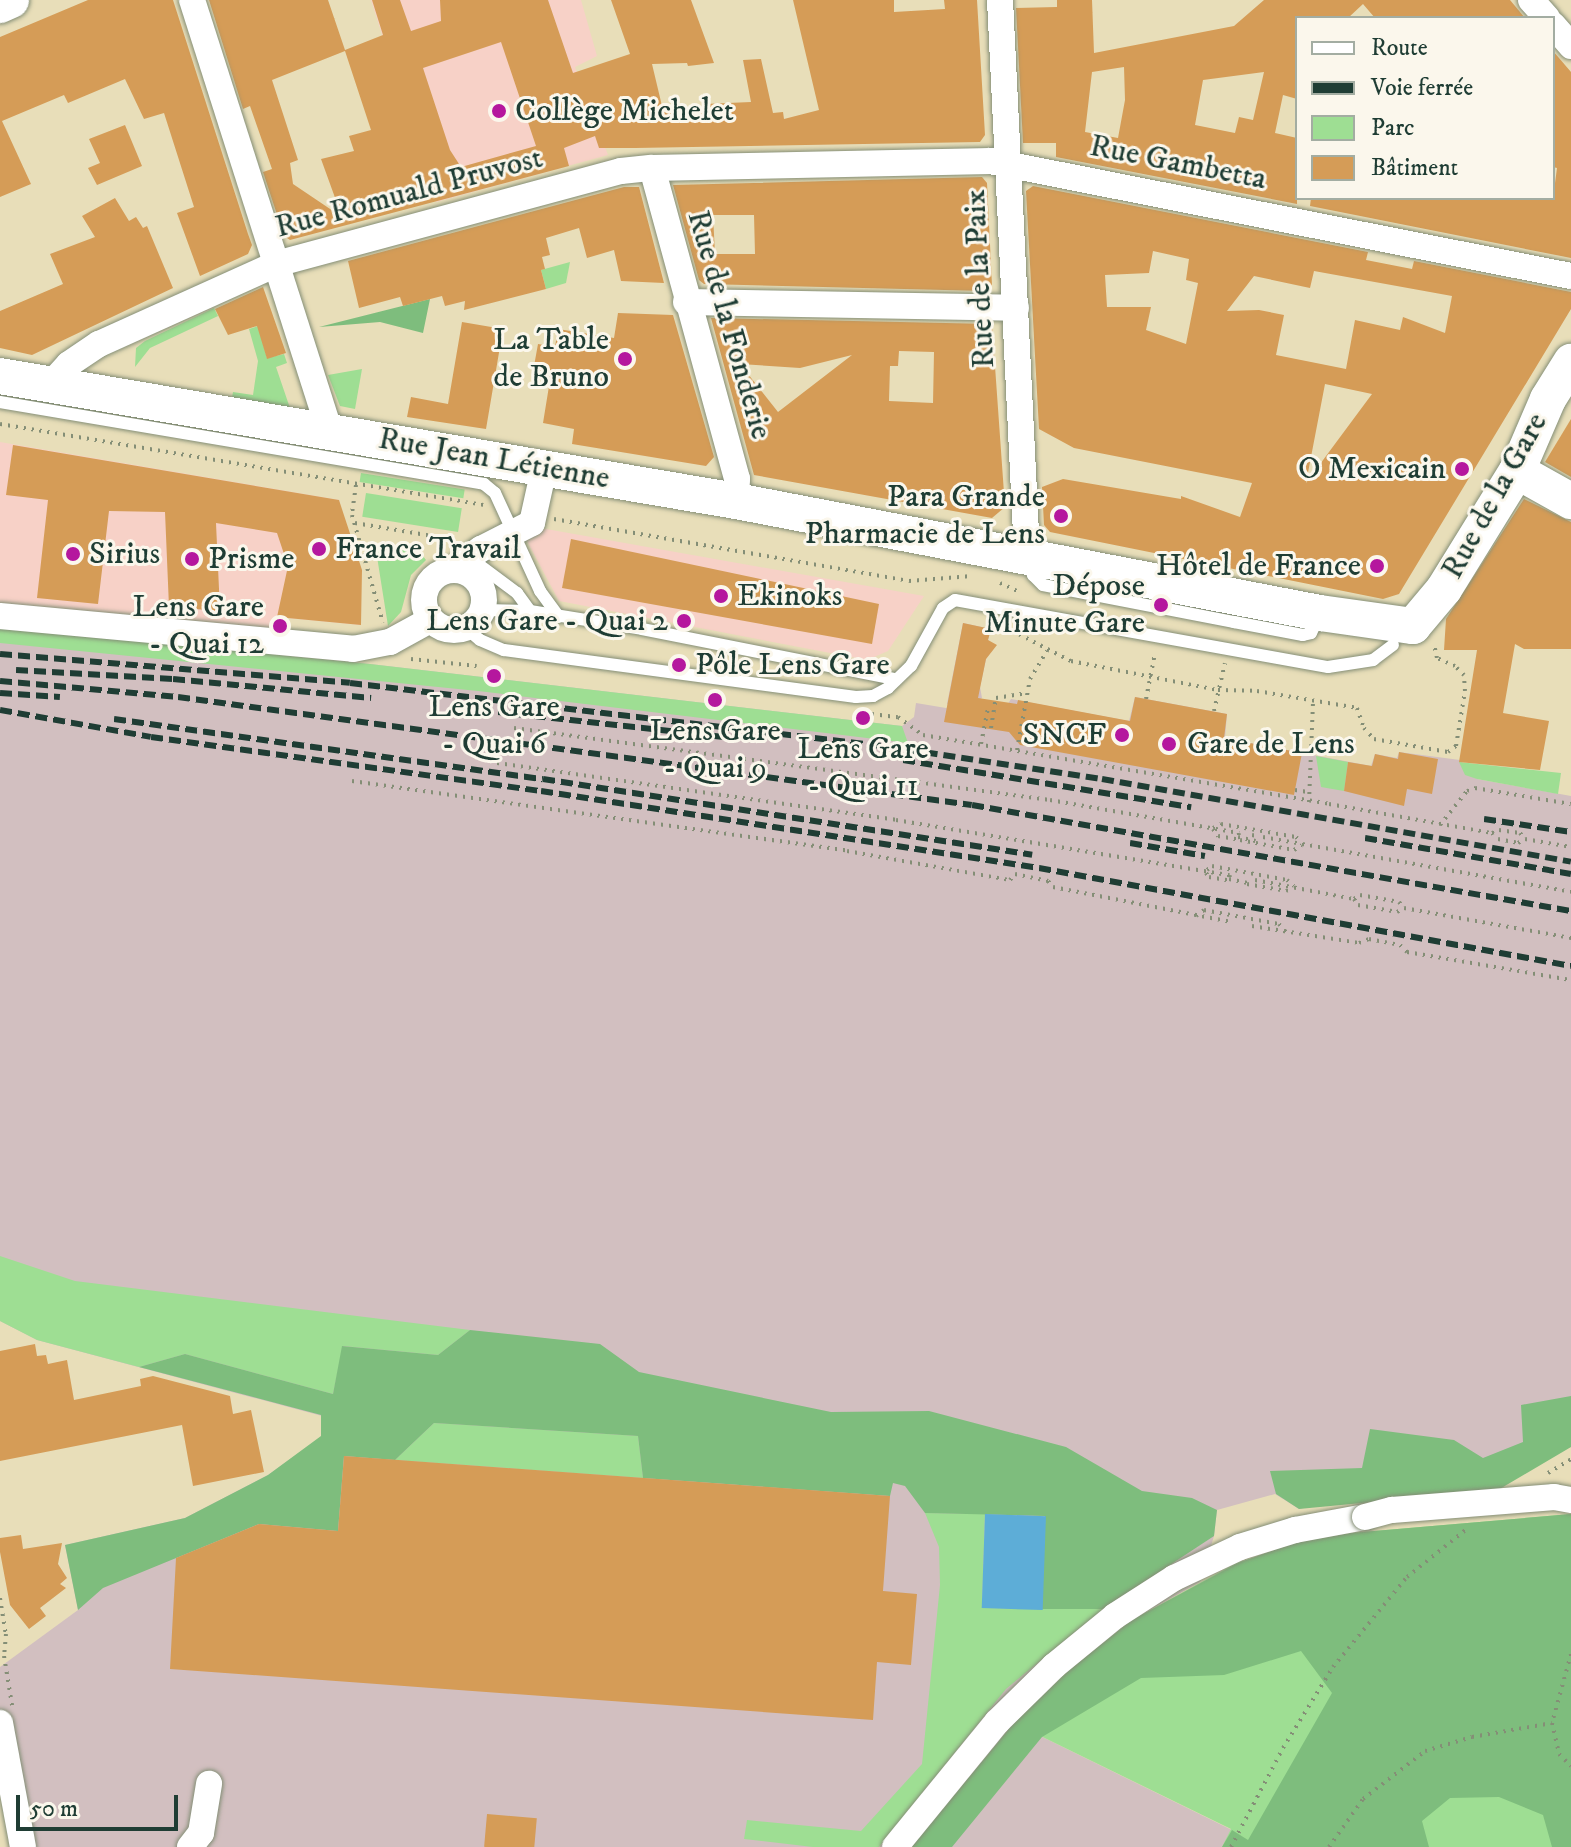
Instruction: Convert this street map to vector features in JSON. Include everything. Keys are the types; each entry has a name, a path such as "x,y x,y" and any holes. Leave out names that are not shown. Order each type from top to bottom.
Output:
{"street":[{"path":"0,5 11,0"},
{"path":"192,0 329,430"},
{"name":"Rue de la Paix","path":"1000,0 1027,555"},
{"path":"1531,0 1545,16"},
{"path":"1555,27 1571,46"},
{"name":"Rue Romuald Pruvost","path":"50,385 69,364 99,344 276,264 621,171 652,168 1008,164"},
{"name":"Rue Gambetta","path":"1008,164 1571,276"},
{"name":"Rue de la Fonderie","path":"652,168 686,302 737,479 736,501"},
{"path":"686,302 1016,308"},
{"name":"Rue de la Gare","path":"1413,637 1517,471 1548,399 1571,362"},
{"name":"Rue Jean Létienne","path":"0,376 736,501 989,569 1027,555 1320,613 1413,637"},
{"path":"464,554 468,573 479,584 475,619 447,630 430,620 423,604 426,587 437,574 464,554 528,527 535,516 544,469"},
{"path":"1517,471 1571,501"},
{"path":"0,616 353,649 390,642 430,620"},
{"path":"895,1847 997,1722 1054,1666 1115,1616 1174,1578 1240,1547 1295,1530 1392,1510 1554,1497 1571,1500"},
{"path":"7,1716 23,1847"},
{"path":"190,1847 201,1833 209,1784"}],"lane":[{"path":"0,402 484,484 495,493 540,591 559,617"},
{"path":"1517,471 1557,416"},
{"path":"464,554 517,593 530,611"},
{"path":"895,679 740,647 530,611 475,619 480,640 504,650 856,697 882,692 911,666 943,608 955,600 1328,667 1373,660 1413,637"}],"path":[{"path":"0,424 504,509"},
{"path":"352,515 356,485"},
{"path":"535,516 909,581 989,569 995,593"},
{"path":"355,523 456,540 464,554"},
{"path":"998,624 1071,661 1218,690 1257,691 1357,708 1364,728 1374,739 1448,752 1456,746 1465,691 1464,675 1461,670 1437,658 1433,650 1413,637"},
{"path":"1017,750 1030,679 1047,651"},
{"path":"991,728 996,698 1027,693"},
{"path":"1309,802 1313,700"},
{"path":"981,744 988,707"},
{"path":"869,713 898,717 923,735 1134,768 1440,825 1492,833 1499,830 1520,833 1525,839"},
{"path":"514,728 951,785 1213,828 1239,833 1238,837 1255,837"},
{"path":"497,763 882,817 1205,871 1248,883"},
{"path":"352,781 847,851 1010,880 1015,874 1048,881 1053,887 1232,922"},
{"path":"1440,825 1467,791 1475,788 1571,804"},
{"path":"1295,790 1309,792"},
{"path":"1213,828 1221,824 1296,837 1304,844"},
{"path":"1213,828 1218,836 1294,850 1304,844"},
{"path":"1240,840 1242,828"},
{"path":"1492,833 1498,839 1518,843 1525,839 1571,847"},
{"path":"1263,837 1571,892"},
{"path":"1205,871 1212,866 1287,880 1296,887"},
{"path":"1205,871 1209,877 1286,891 1296,887"},
{"path":"1232,881 1234,871"},
{"path":"1255,880 1354,899 1358,905 1397,912 1404,908 1571,938"},
{"path":"1354,899 1360,895 1399,902 1404,908"},
{"path":"1196,916 1204,910 1267,921 1279,924 1286,932"},
{"path":"1252,926 1359,943 1369,939 1400,945 1407,952 1571,980"},
{"path":"1546,1475 1571,1459"},
{"path":"1231,1847 1283,1748 1333,1667 1407,1577 1471,1525"},
{"path":"0,1598 6,1634 7,1716"},
{"path":"1571,1654 1552,1723 1559,1754 1571,1766"},
{"path":"1329,1847 1363,1799 1425,1751 1472,1737 1552,1723"}],"shaded area":[{"name":"Collège Michelet","path":"371,0 581,0 597,56 575,67 608,155 436,202"},
{"path":"0,442 339,500 361,625 277,617 273,654 0,627"},
{"path":"518,524 924,596 888,651 867,660 559,601"},
{"path":"963,623 991,629 988,640 995,646 986,659 980,687 982,698 978,701 989,729 992,729 1011,699 1129,721 1135,697 1227,714 1225,738 1371,766 1375,754 1397,758 1399,752 1460,760 1477,779 1571,796 1571,1447 1299,1509 1275,1494 1217,1510 1214,1536 1200,1582 1132,1620 1067,1672 1014,1723 1232,1830 1222,1847 23,1847 0,1723 0,1667 78,1610 65,1545 185,1518 268,1475 321,1437 322,1416 37,1340 0,1321 0,627 370,664 902,726 914,717 916,703 958,710 958,706 947,704"}],"green space":[{"path":"570,262 566,283 546,289 541,270"},
{"path":"430,299 423,333 380,322 319,327"},
{"path":"214,308 218,316 150,348 135,367 136,348 145,341"},
{"path":"258,326 267,358 284,354 287,363 276,367 292,414 231,403 233,392 253,395 258,361 249,329"},
{"path":"362,369 355,409 340,406 328,375"},
{"path":"361,473 465,489 463,498 360,482"},
{"path":"366,493 462,508 458,532 362,517"},
{"path":"375,544 419,551 426,560 411,575 401,612 388,626"},
{"path":"0,627 370,664 902,726 908,743 478,691 0,643"},
{"path":"1316,756 1348,762 1344,791 1321,787"},
{"path":"1459,762 1561,773 1558,794 1477,779 1465,775"},
{"path":"0,1256 75,1281 470,1330 438,1355 343,1346 333,1394 185,1354 139,1367 37,1340 0,1321"},
{"path":"470,1330 600,1344 639,1372 831,1412 929,1411 1066,1447 1142,1491 1192,1498 1217,1510 1214,1536 1103,1609 1041,1609 1045,1516 925,1513 905,1486 893,1483 890,1496 643,1478 638,1436 434,1423 395,1460 344,1456 338,1531 259,1524 103,1588 78,1610 65,1545 185,1518 268,1475 321,1436 321,1415 139,1367 185,1354 333,1394 342,1346 438,1355"},
{"path":"1571,1396 1571,1447 1498,1490 1299,1509 1276,1494 1270,1471 1362,1468 1370,1429 1454,1440 1483,1458 1523,1442 1521,1405"},
{"path":"434,1423 638,1436 643,1478 395,1460"},
{"path":"925,1513 985,1514 982,1608 1103,1609 1006,1689 879,1847 813,1847 744,1839 747,1820 861,1831 922,1764 940,1585 939,1547"},
{"path":"1571,1514 1571,1847 1222,1847 1231,1829 1014,1723 1067,1672 1132,1620 1238,1562 1351,1533"},
{"path":"1571,1514 1571,1847 1552,1847 1543,1815 1499,1797 1450,1798 1422,1821 1429,1847 1222,1847 1232,1830 1248,1840 1332,1693 1301,1651 1224,1675 1141,1678 1042,1737 952,1847 911,1847 1014,1723 1074,1666 1132,1620 1238,1563 1296,1542 1351,1533"}],"water":[{"path":"985,1514 1046,1516 1043,1610 982,1608"}],"building":[{"path":"88,0 173,0 252,245 248,254 200,276 177,213 194,207 164,113 144,119 125,79 68,103 64,95 2,121 31,184 0,197 0,37"},
{"path":"209,0 328,0 345,50 383,35 372,0 400,0 411,31 441,21 440,0 548,0 573,73 630,54 611,0 691,0 714,63 688,66 687,63 652,64 662,106 670,106 671,110 706,110 705,104 751,102 743,60 761,59 773,113 783,112 784,119 819,110 793,0 894,0 894,12 945,9 944,0 977,0 985,135 980,142 635,148 599,148 595,136 564,148 569,166 290,240 284,236 263,172 272,169 250,106 243,109","holes":["501,42 536,146 461,167 450,150 423,68","345,51 371,130 349,136 354,151 321,159 342,217 293,184 290,163 298,160 272,80"]},
{"path":"1057,0 1092,0 1094,53 1234,26 1264,0 1510,0 1523,16 1373,16 1363,4 1350,16 1295,16 1295,98 1283,95 1275,133 1295,138 1297,204 1056,157 1056,143 1023,143 1016,8 1057,7","holes":["1124,67 1125,100 1118,138 1085,132 1092,72","1264,72 1253,120 1239,117 1235,133 1195,125 1203,80"]},
{"path":"1555,53 1571,72 1571,258 1310,206 1311,200 1555,200"},
{"path":"125,125 142,166 97,185 88,168 100,163 89,139"},
{"path":"982,177 987,183 992,285 985,291 704,284 699,280 673,185","holes":["713,215 754,215 755,254 715,254"]},
{"path":"1033,186 1368,252 1366,260 1412,269 1414,261 1571,292 1571,309 1399,594 1383,599 1050,532 1044,525 1042,487 1063,479 1181,499 1181,496 1240,517 1252,483 1074,448 1039,429 1026,191","holes":["1153,251 1189,259 1186,280 1198,283 1186,344 1146,330 1151,307 1107,307 1105,275 1149,273","1314,271 1452,296 1445,333 1403,317 1400,330 1355,320 1346,369 1276,355 1284,315 1259,310 1227,311 1254,276 1310,288","1325,384 1372,394 1306,483"]},
{"path":"624,187 639,187 664,283 621,281 614,250 587,258 579,228 546,238 550,255 542,257 545,269 541,270 546,289 464,310 465,301 445,306 442,296 403,306 400,297 359,308 348,261"},
{"path":"115,198 129,221 136,217 143,228 147,226 173,288 32,355 0,348 0,311 63,284 50,254 95,237 82,216"},
{"path":"263,287 286,353 267,359 257,326 228,335 215,309"},
{"path":"618,313 673,315 714,457 706,466 572,444 574,429 543,423 550,380 532,377 538,344 555,347 558,329 614,338"},
{"path":"711,318 992,324 1005,507 992,518 754,475","holes":["899,351 934,352 933,403 889,401 890,366 898,366","852,355 778,412 740,364 800,368"]},
{"path":"462,322 503,329 486,429 407,417 411,397 448,404"},
{"path":"1571,419 1571,477 1545,462"},
{"path":"13,445 339,500 362,570 361,625 277,617 288,566 277,533 216,523 220,611 169,607 165,512 109,511 98,604 37,598 48,500 6,495"},
{"path":"1524,499 1571,522 1571,649 1524,649 1515,644 1503,713 1549,721 1540,770 1459,762 1477,650 1444,650 1446,619"},
{"name":"Ekinoks","path":"571,539 879,604 872,644 562,588"},
{"path":"963,623 991,629 988,640 997,645 986,659 978,698 1017,704 1018,700 1130,721 1135,697 1227,714 1224,738 1302,753 1294,795 1020,745 1009,732 944,722"},
{"path":"1399,752 1438,759 1432,794 1407,789 1404,806 1344,791 1348,762 1372,766 1375,754 1398,759"},
{"path":"35,1344 37,1356 46,1355 48,1364 67,1360 74,1400 141,1386 140,1379 153,1376 230,1396 233,1414 251,1410 264,1472 193,1486 182,1425 0,1461 0,1351"},
{"path":"344,1456 890,1496 883,1591 917,1594 911,1665 877,1662 873,1720 170,1669 176,1558 259,1524 338,1531"},
{"path":"21,1535 23,1549 62,1543 58,1564 67,1578 60,1584 66,1588 40,1608 46,1616 29,1629 10,1605 0,1552 0,1538"},
{"path":"487,1814 537,1818 534,1847 484,1847"}],"railway":[{"path":"0,654 350,683 890,747 1102,779 1571,862"},
{"path":"16,670 173,679 371,698"},
{"path":"0,681 178,697 972,805 1571,911"},
{"path":"0,693 60,697"},
{"path":"0,710 151,737 541,791 1039,868 1571,966"},
{"path":"498,712 733,738"},
{"path":"114,719 543,779 1032,855"},
{"path":"903,760 1191,807"},
{"path":"1484,819 1571,832"},
{"path":"1365,838 1571,874"},
{"path":"1130,843 1205,856"}],"place":[{"name":"Collège Michelet","path":"499,111"},
{"name":"La Table de Bruno","path":"625,359"},
{"name":"O Mexicain","path":"1462,469"},
{"name":"Para Grande Pharmacie de Lens","path":"1061,516"},
{"name":"France Travail","path":"319,549"},
{"name":"Sirius","path":"73,554"},
{"name":"Prisme","path":"192,559"},
{"name":"Hôtel de France","path":"1377,566"},
{"name":"Ekinoks","path":"721,596"},
{"name":"Dépose Minute Gare","path":"1161,605"},
{"name":"Lens Gare - Quai 2","path":"684,621"},
{"name":"Lens Gare - Quai 12","path":"280,626"},
{"name":"Pôle Lens Gare","path":"679,665"},
{"name":"Lens Gare - Quai 6","path":"494,676"},
{"name":"Lens Gare - Quai 9","path":"715,700"},
{"name":"Lens Gare - Quai 11","path":"863,718"},
{"name":"SNCF","path":"1122,735"},
{"name":"Gare de Lens","path":"1169,744"}]}
